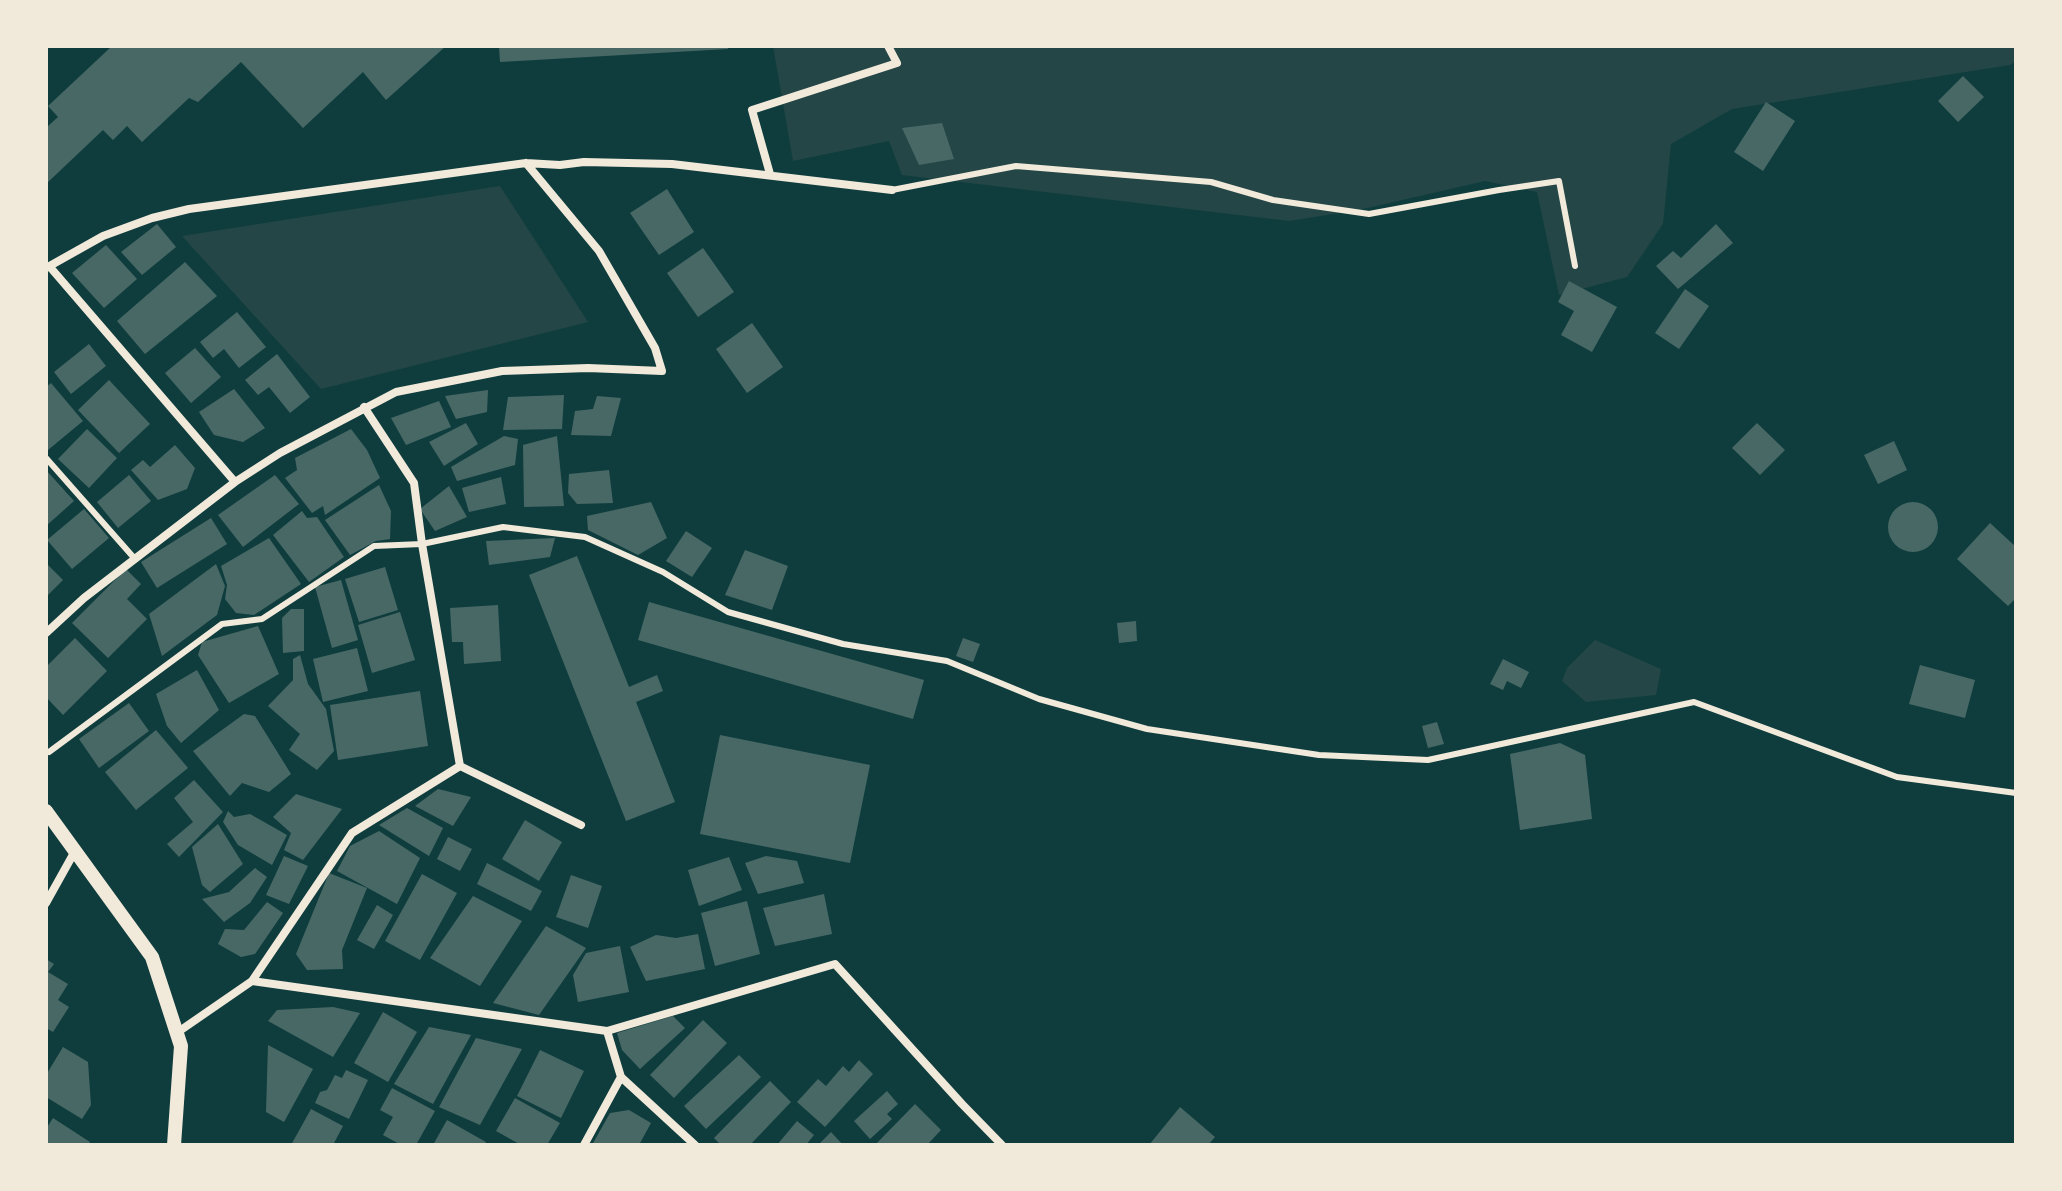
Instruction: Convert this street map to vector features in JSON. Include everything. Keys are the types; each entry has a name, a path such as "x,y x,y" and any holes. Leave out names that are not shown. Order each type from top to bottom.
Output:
{"street":[{"path":"770,174 752,110 897,63 888,46"},
{"path":"46,633 84,598 235,482 280,453 396,392 502,371 588,368 662,371 655,348 599,251 526,163"},
{"path":"235,482 48,267 103,236 152,218 189,209 526,163 672,164 892,190"},
{"path":"364,407 414,483 460,766"},
{"path":"460,766 581,825"},
{"path":"178,1032 252,981 352,833 460,766"},
{"path":"46,811 152,957 181,1046 174,1145"},
{"path":"46,903 75,851"},
{"path":"252,981 607,1031 835,964 1002,1145"},
{"path":"607,1031 621,1077 695,1145"},
{"path":"584,1145 621,1077"}],"lane":[{"path":"892,190 1016,166 1211,182 1273,200 1369,214 1559,181 1575,266"},
{"path":"46,458 135,559"},
{"path":"49,752 222,624 262,619 374,546 422,544 503,527 585,537 663,572 728,612 843,644 947,661 1039,699 1147,729 1319,755 1428,760 1694,702 1897,777 2016,793"}],"shaded area":[{"path":"773,46 2016,46 2016,61 2010,65 1732,109 1671,144 1663,224 1627,277 1559,295 1537,192 1485,181 1359,210 1289,221 902,175 889,141 793,161"},
{"path":"500,186 588,322 321,389 182,236"},
{"path":"1595,640 1661,669 1656,695 1586,702 1562,681 1567,668"}],"building":[{"path":"112,46 446,46 386,100 363,72 303,128 241,62 198,102 189,98 142,142 127,126 113,140 103,130 46,184 46,128 58,117 48,106"},
{"path":"499,46 728,46 728,49 500,62"},
{"path":"1963,76 1984,97 1958,122 1938,101"},
{"path":"1766,102 1795,121 1763,171 1734,152"},
{"path":"942,123 954,159 919,165 902,128"},
{"path":"667,189 694,232 659,255 630,213"},
{"path":"157,224 176,247 142,275 121,252"},
{"path":"1716,224 1733,243 1678,289 1656,266 1673,251 1681,258"},
{"path":"106,245 137,279 104,308 72,273"},
{"path":"703,248 734,292 698,317 667,273"},
{"path":"185,262 217,296 145,354 117,321"},
{"path":"1569,281 1617,307 1592,352 1561,335 1574,311 1558,302"},
{"path":"1685,289 1709,306 1679,349 1655,333"},
{"path":"237,312 266,347 239,368 224,349 213,358 200,342"},
{"path":"752,323 783,367 747,393 716,349"},
{"path":"89,344 106,366 71,394 54,372"},
{"path":"195,348 221,377 191,403 165,373"},
{"path":"277,354 310,397 290,413 269,387 258,395 245,380"},
{"path":"109,380 150,424 119,453 78,410"},
{"path":"51,383 83,421 48,450 46,387"},
{"path":"234,389 265,428 243,442 214,435 199,412"},
{"path":"488,390 487,412 456,419 445,396"},
{"path":"564,395 562,429 503,430 508,397"},
{"path":"597,396 621,398 611,436 571,435 575,411 593,409"},
{"path":"439,401 451,427 406,445 391,418"},
{"path":"466,423 478,444 444,466 429,442"},
{"path":"1757,423 1785,450 1760,475 1732,448"},
{"path":"87,429 117,458 89,488 58,459"},
{"path":"351,429 367,450 380,478 325,515 323,506 312,513 285,478 297,470 295,458"},
{"path":"504,436 518,439 515,465 457,481 451,467"},
{"path":"557,436 564,506 524,507 523,445"},
{"path":"1894,441 1907,470 1878,484 1864,455"},
{"path":"175,445 195,468 187,489 158,500 131,470 143,460 150,467"},
{"path":"46,470 74,501 46,526"},
{"path":"609,470 613,503 577,504 568,493 569,474"},
{"path":"129,475 151,501 118,528 97,502"},
{"path":"275,475 299,504 243,547 218,515"},
{"path":"501,477 506,504 469,512 462,488"},
{"path":"379,485 391,511 390,539 376,541 350,555 325,520"},
{"path":"449,486 467,517 435,531 420,509"},
{"path":"651,502 667,538 638,555 588,530 587,516"},
{"path":"1913,502 1930,510 1938,527 1930,544 1913,552 1896,544 1888,527 1896,510"},
{"path":"84,509 109,538 72,569 47,540"},
{"path":"302,511 307,518 317,517 344,557 309,582 273,535"},
{"path":"211,518 227,544 157,588 141,562"},
{"path":"1990,523 2016,547 2016,598 2008,606 1957,559"},
{"path":"686,531 712,548 692,577 666,561"},
{"path":"269,538 301,584 254,615 236,613 225,599 227,585 221,566"},
{"path":"555,538 550,557 489,565 486,541"},
{"path":"745,550 788,566 772,610 725,595"},
{"path":"577,556 629,687 657,675 663,691 636,702 675,802 626,821 529,575"},
{"path":"46,563 63,580 46,597"},
{"path":"216,564 225,586 217,615 162,656 149,614"},
{"path":"385,567 398,610 359,622 345,579"},
{"path":"126,569 141,584 127,599 147,619 108,658 72,623"},
{"path":"341,580 358,640 332,648 315,587"},
{"path":"649,602 924,680 913,719 638,640"},
{"path":"498,605 501,661 464,664 463,642 452,642 450,608"},
{"path":"291,609 304,609 304,651 283,653 282,618"},
{"path":"400,612 415,660 372,673 358,625"},
{"path":"1136,621 1137,641 1119,643 1117,623"},
{"path":"258,626 279,674 229,703 198,655 202,642"},
{"path":"75,638 107,671 63,715 46,697 46,667"},
{"path":"963,638 980,644 973,662 956,656"},
{"path":"357,648 368,691 323,702 313,659"},
{"path":"300,655 308,684 326,709 334,751 317,770 289,750 300,734 268,706 293,680 293,659"},
{"path":"1503,659 1529,672 1521,688 1507,681 1503,690 1490,684"},
{"path":"1920,665 1975,680 1965,718 1909,704"},
{"path":"197,670 219,710 181,743 167,726 156,694"},
{"path":"420,691 428,746 338,760 330,705"},
{"path":"129,703 149,731 99,768 79,739"},
{"path":"244,714 255,716 291,774 269,792 242,783 230,796 193,751"},
{"path":"1437,722 1444,744 1428,748 1422,726"},
{"path":"156,730 188,768 136,810 105,772"},
{"path":"720,735 870,765 850,863 700,834"},
{"path":"1560,743 1585,755 1592,819 1520,830 1510,754"},
{"path":"194,780 223,812 179,857 167,844 193,822 174,798"},
{"path":"438,789 471,797 453,826 415,806"},
{"path":"296,794 342,809 303,860 284,850 291,833 273,817"},
{"path":"407,808 443,828 429,856 379,825"},
{"path":"228,811 234,817 250,814 287,835 272,865 238,845 223,822"},
{"path":"525,820 562,842 539,881 502,859"},
{"path":"218,824 243,864 210,892 202,885 192,847"},
{"path":"379,831 420,858 397,904 337,871 350,846"},
{"path":"448,837 472,849 460,871 437,859"},
{"path":"284,856 308,866 289,904 266,895"},
{"path":"766,856 797,861 804,883 758,894 745,863"},
{"path":"729,857 742,890 699,906 688,870"},
{"path":"487,863 542,891 531,911 477,884"},
{"path":"255,868 267,877 250,903 224,922 202,899 229,892"},
{"path":"329,873 367,888 342,950 343,969 307,970 296,954"},
{"path":"422,874 457,893 420,960 385,941"},
{"path":"571,875 602,886 588,928 556,917"},
{"path":"824,894 832,934 775,946 763,908"},
{"path":"473,896 522,921 480,986 430,958"},
{"path":"747,901 760,954 715,966 701,913"},
{"path":"267,902 283,913 255,954 241,957 218,944 225,929 244,930"},
{"path":"377,905 393,915 374,949 357,940"},
{"path":"546,926 586,948 539,1015 493,1003"},
{"path":"698,934 705,969 646,981 630,947 656,935 676,938"},
{"path":"620,946 629,992 578,1002 573,975 586,953"},
{"path":"46,959 54,964 48,972 68,984 58,1000 69,1007 53,1032 46,1028"},
{"path":"333,1007 360,1013 333,1057 268,1021 277,1010"},
{"path":"383,1012 417,1032 388,1082 354,1063"},
{"path":"673,1016 685,1028 640,1069 622,1050 617,1033"},
{"path":"703,1020 727,1043 674,1098 650,1075"},
{"path":"429,1027 471,1035 433,1104 394,1084"},
{"path":"476,1038 522,1049 480,1125 439,1107"},
{"path":"268,1045 313,1069 284,1122 266,1112"},
{"path":"63,1047 88,1062 91,1105 82,1119 46,1097 46,1075"},
{"path":"540,1050 584,1071 561,1118 517,1096"},
{"path":"739,1055 761,1077 706,1129 684,1106"},
{"path":"859,1060 873,1074 825,1127 797,1102 818,1079 826,1086 843,1066 849,1072"},
{"path":"346,1070 368,1080 349,1119 315,1103 335,1075 342,1078"},
{"path":"770,1081 791,1102 750,1145 721,1145 714,1138"},
{"path":"392,1088 435,1111 416,1145 401,1145 383,1135 393,1117 380,1110"},
{"path":"887,1091 898,1104 887,1114 892,1119 870,1139 854,1121"},
{"path":"515,1098 560,1123 547,1145 521,1145 496,1131"},
{"path":"915,1104 941,1130 927,1145 875,1145"},
{"path":"1180,1107 1215,1137 1208,1145 1149,1145"},
{"path":"311,1109 343,1126 333,1145 291,1145"},
{"path":"629,1110 651,1123 639,1145 592,1145 610,1113"},
{"path":"53,1118 90,1142 89,1145 46,1145 46,1129"},
{"path":"447,1120 486,1142 484,1145 433,1145"},
{"path":"797,1121 814,1135 806,1145 777,1145"},
{"path":"831,1132 843,1145 818,1145"}]}
